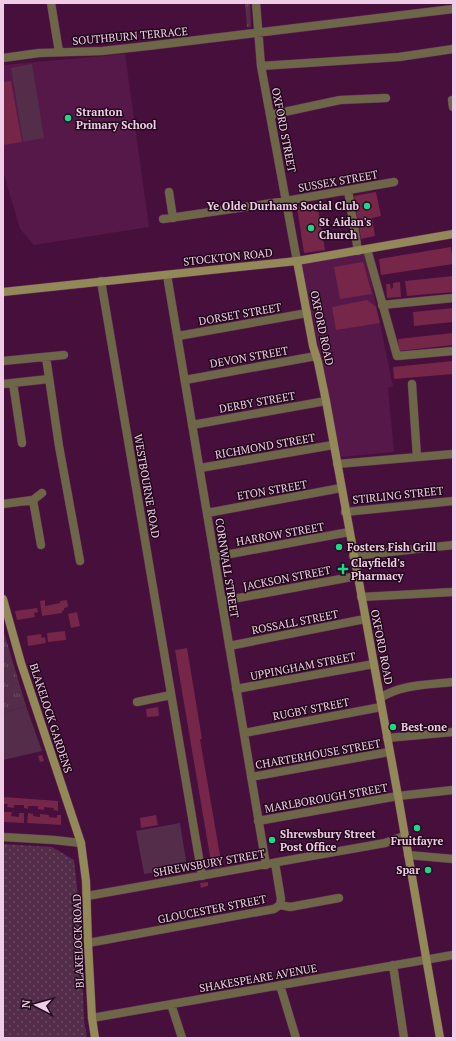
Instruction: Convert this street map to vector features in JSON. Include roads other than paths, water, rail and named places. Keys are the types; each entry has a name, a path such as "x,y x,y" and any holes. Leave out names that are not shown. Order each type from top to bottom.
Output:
{"street":[{"path":"51,3 59,52"},
{"name":"OXFORD STREET","path":"256,3 261,66 297,261"},
{"name":"SOUTHBURN TERRACE","path":"3,58 59,52 102,51 258,34 453,10"},
{"path":"261,66 399,56 453,49"},
{"path":"270,115 340,100 386,98"},
{"name":"SUSSEX STREET","path":"163,219 286,201 394,182"},
{"path":"348,190 358,251"},
{"path":"169,192 173,218"},
{"name":"STOCKTON ROAD","path":"3,292 297,261 453,234"},
{"path":"367,249 397,356 453,351"},
{"name":"OXFORD ROAD","path":"297,261 313,346 326,401 353,556 398,796 440,1038"},
{"name":"CORNWALL STREET","path":"167,275 266,865"},
{"name":"WESTBOURNE ROAD","path":"101,281 202,876"},
{"path":"382,305 453,298"},
{"name":"DORSET STREET","path":"178,336 307,313"},
{"path":"3,361 64,355"},
{"name":"DEVON STREET","path":"185,380 316,356"},
{"path":"46,357 80,561"},
{"path":"3,384 49,379"},
{"path":"13,383 22,443"},
{"path":"412,384 417,458"},
{"name":"DERBY STREET","path":"192,425 326,401"},
{"name":"RICHMOND STREET","path":"200,468 333,445"},
{"path":"337,464 453,454"},
{"name":"ETON STREET","path":"207,513 341,488"},
{"path":"3,504 33,500 42,493"},
{"path":"33,500 41,545"},
{"name":"STIRLING STREET","path":"345,512 453,501"},
{"name":"HARROW STREET","path":"214,557 349,532"},
{"path":"353,556 453,545"},
{"name":"JACKSON STREET","path":"222,601 357,576"},
{"path":"361,597 453,592"},
{"name":"BLAKELOCK GARDENS","path":"3,599 23,670 81,843"},
{"name":"ROSSALL STREET","path":"229,646 365,619"},
{"name":"UPPINGHAM STREET","path":"236,689 374,664"},
{"path":"380,698 401,688 453,682"},
{"path":"137,702 172,695"},
{"name":"RUGBY STREET","path":"244,733 382,707"},
{"path":"387,738 453,732"},
{"name":"CHARTERHOUSE STREET","path":"251,777 389,752"},
{"name":"MARLBOROUGH STREET","path":"258,821 398,796 453,790"},
{"name":"SHREWSBURY STREET","path":"88,896 385,843 404,836"},
{"path":"3,837 81,843"},
{"name":"BLAKELOCK ROAD","path":"81,843 88,896 88,943 92,1018 95,1038"},
{"path":"408,855 453,859"},
{"path":"275,863 281,899 280,905"},
{"name":"GLOUCESTER STREET","path":"88,943 274,909 280,905 290,908 339,898"},
{"name":"SHAKESPEARE AVENUE","path":"92,1018 453,955"},
{"path":"393,965 404,1038"},
{"path":"280,985 296,1038"},
{"path":"171,1004 182,1038"}],"place":[{"name":"Stranton Primary School","path":"68,118"},
{"name":"Ye Olde Durhams Social Club","path":"367,206"},
{"name":"St Aidan's Church","path":"311,228"},
{"name":"Fosters Fish Grill","path":"339,547"},
{"name":"Clayfield's Pharmacy","path":"343,569"},
{"name":"Best-one","path":"393,727"},
{"name":"Fruitfayre","path":"417,828"},
{"name":"Shrewsbury Street Post Office","path":"272,840"},
{"name":"Spar","path":"428,870"}]}
